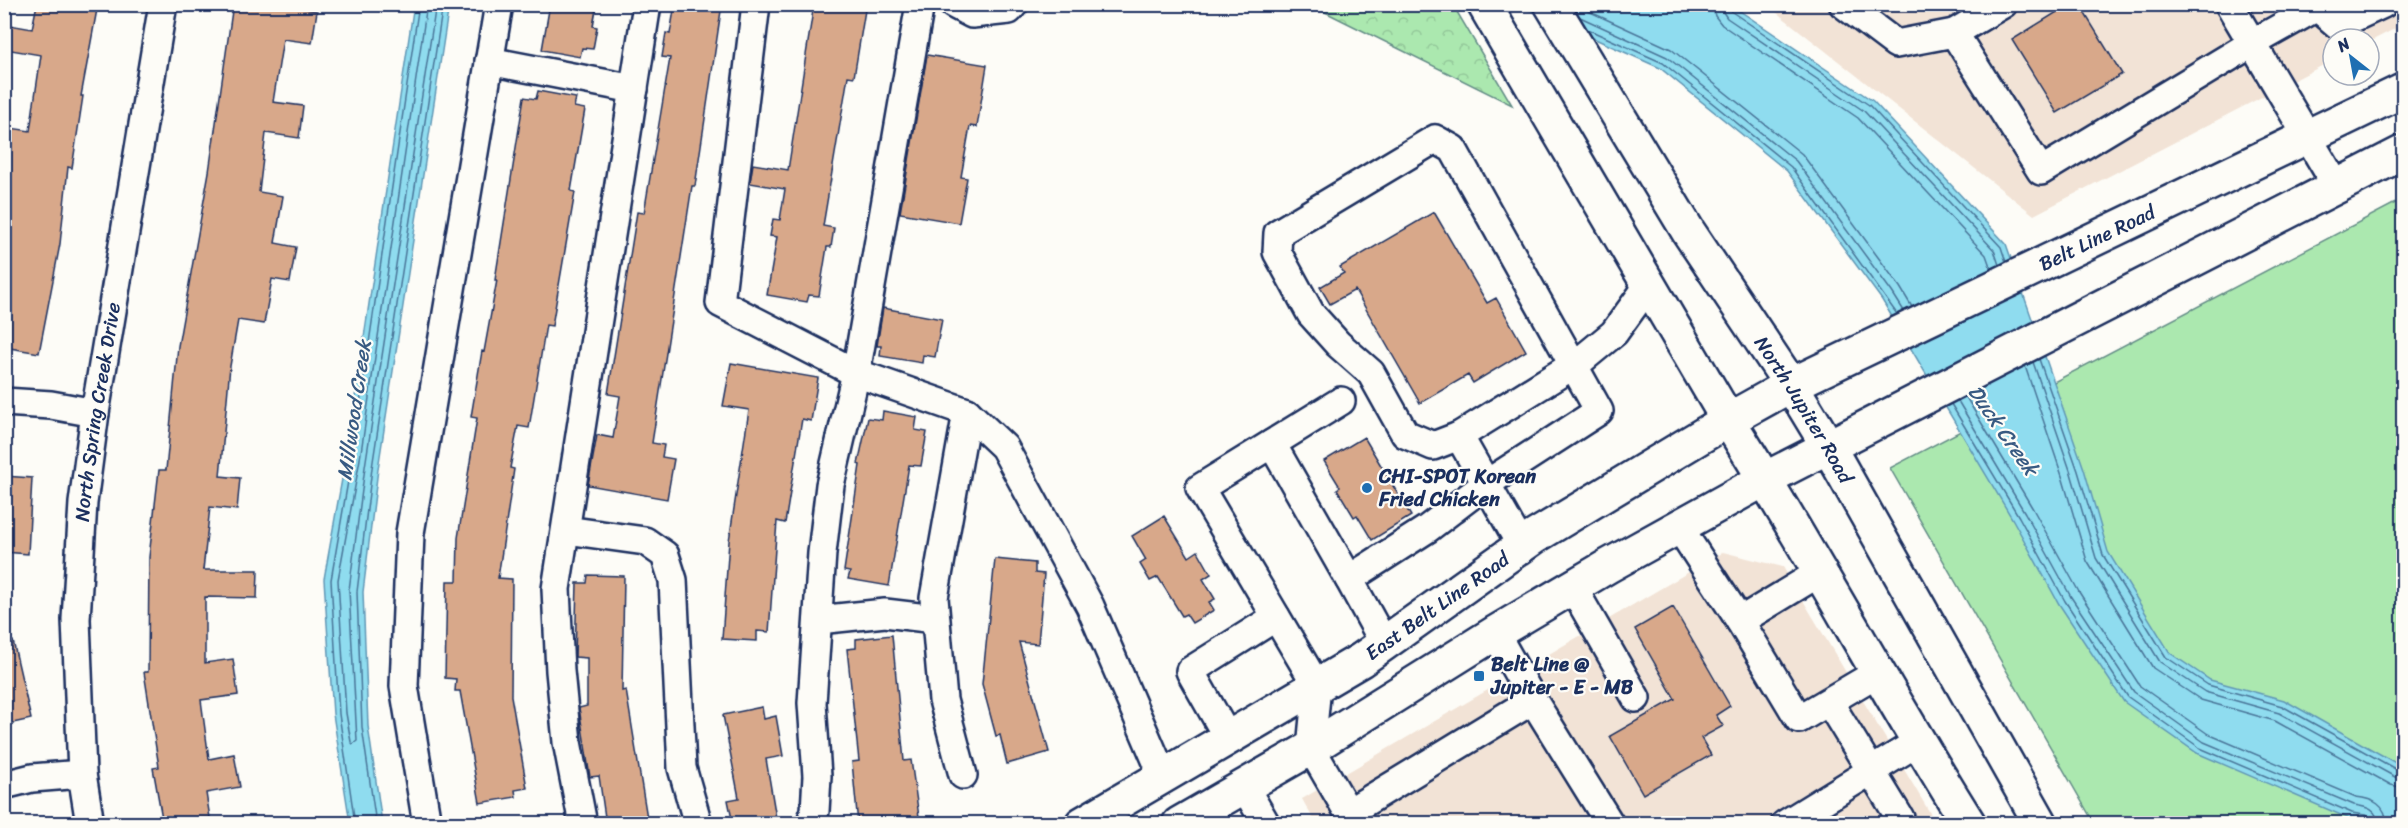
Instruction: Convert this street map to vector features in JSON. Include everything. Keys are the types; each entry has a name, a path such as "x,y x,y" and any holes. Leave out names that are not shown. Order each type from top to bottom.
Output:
{"main road":[{"path":"1485,4 1648,286 1969,824"},
{"name":"North Jupiter Road","path":"1551,4 1670,202 1791,385 1828,446 2041,824"},
{"name":"Belt Line Road","path":"1791,385 2403,90"},
{"path":"1179,824 1311,748 1495,633 1765,479 2403,152"},
{"name":"East Belt Line Road","path":"1082,824 1361,660 1521,545 1728,420 1791,385"}],"street":[{"name":"North Spring Creek Drive","path":"90,824 82,774 76,619 83,503 95,413 163,4"},
{"path":"427,824 404,686 410,533 499,4"},
{"path":"583,824 567,742 560,671 556,589 647,4"},
{"path":"756,4 720,303 856,373 968,412 1004,447 1085,596 1163,776"},
{"path":"810,824 815,811 817,776 812,703 830,485 856,373 920,4"},
{"path":"953,4 972,14 1009,10 1014,4"},
{"path":"1843,4 1896,44 1954,33 2003,4"},
{"path":"2229,4 2336,185"},
{"path":"1954,33 2041,171 2317,6 2338,25 2383,4"},
{"path":"489,61 634,89"},
{"path":"1349,579 1427,529 1486,484 1599,411 1573,366 1454,149 1435,139 1278,233 1277,252 1311,314 1338,344 1371,374 1405,434 1432,446 1459,436 1573,366 1614,333 1648,286"},
{"path":"1341,401 1200,488 1317,686 1311,748 1352,818 1533,700"},
{"path":"4,402 51,405 95,413"},
{"path":"963,775 943,700 934,598 968,412"},
{"path":"1459,436 1521,545"},
{"path":"1272,444 1384,643"},
{"path":"1679,527 1740,621 1799,719 1877,673"},
{"path":"566,530 645,541 665,555 673,580 682,768 698,824"},
{"path":"1740,621 1819,573"},
{"path":"1573,588 1636,698"},
{"path":"818,620 885,613 935,619"},
{"path":"1227,738 1190,671 1276,617"},
{"path":"1495,633 1533,700 1610,824"},
{"path":"1829,702 1900,818 1898,824"},
{"path":"1785,824 1918,742"},
{"path":"4,785 32,778 82,774"},
{"path":"1244,786 1266,824"}],"shaded area":[{"path":"2403,4 2404,24 2381,36 2381,27 2321,27 2321,66 2034,215 1767,5"},
{"path":"1723,552 1783,567 1936,823 1316,824 1302,799"}],"green space":[{"path":"1311,5 1453,5 1512,105"},
{"path":"2403,199 2403,823 2094,823 1890,468"}],"water":[{"name":"Millwood Creek","path":"414,4 449,5 378,469 363,592 368,726 382,823 350,823 333,714 324,579 346,457"},
{"name":"Duck Creek","path":"1519,5 1731,5 1873,101 2006,244 2084,469 2108,552 2170,653 2210,680 2284,700 2403,767 2403,823 2350,819 2197,753 2124,702 2059,604 2013,520 1882,300 1787,171 1660,68"}],"building":[{"path":"37,4 98,4 81,96 83,96 72,168 68,167 60,244 39,353 4,347 4,272 11,212 4,211 4,127 30,131 41,55 5,49 10,25 32,29"},
{"path":"233,4 276,4 317,11 312,43 283,39 273,102 303,106 299,138 266,133 259,192 283,196 275,243 296,247 290,282 272,279 264,324 238,320 230,366 220,476 240,478 237,510 210,507 203,570 258,570 257,598 205,597 205,663 233,659 238,695 201,700 209,759 234,754 240,787 206,793 211,824 163,824 153,768 159,767 144,672 148,672 149,557 159,470 166,470 178,346 209,172"},
{"path":"550,4 597,4 593,26 597,27 593,49 582,48 580,57 542,50"},
{"path":"675,4 722,4 695,186 692,186 652,443 664,445 662,457 674,459 667,499 588,485 597,435 613,438 620,396 608,394 637,212 644,213 670,58 662,57 666,33 670,34"},
{"path":"814,4 857,4 857,8 865,10 854,77 848,76 823,226 834,228 831,247 827,247 819,296 809,295 807,302 767,295 777,237 770,236 773,219 780,220 785,189 750,183 753,164 788,170"},
{"path":"2070,4 2079,4 2122,74 2057,113 2012,40"},
{"path":"927,55 987,65 977,127 970,126 961,177 967,178 959,223 900,213"},
{"path":"538,91 576,98 574,107 585,109 571,191 575,192 552,326 546,325 529,428 518,426 510,468 514,469 498,578 512,579 511,696 527,788 515,790 516,797 480,803 460,691 455,691 456,679 445,678 447,581 457,581 458,538 477,418 471,417 497,280 495,280 524,97 536,99"},
{"path":"1434,212 1487,303 1496,298 1526,351 1473,383 1468,375 1420,403 1355,290 1330,304 1320,287 1344,273 1340,267"},
{"path":"883,308 942,319 935,357 923,355 922,363 880,356 881,346 877,346"},
{"path":"731,363 818,378 811,421 802,419 785,523 777,521 769,632 757,631 757,641 722,639 729,541 749,410 723,406"},
{"path":"883,411 917,417 915,430 927,432 921,466 909,465 889,586 848,579 850,572 844,571 860,465 858,464 868,418 882,420"},
{"name":"CHI-SPOT Korean Fried Chicken","path":"1364,437 1411,516 1372,540 1357,515 1354,517 1337,489 1340,487 1324,461"},
{"path":"4,476 32,478 28,554 4,552"},
{"path":"1164,516 1189,557 1198,551 1211,574 1203,579 1215,599 1209,602 1214,610 1192,623 1186,614 1182,616 1158,577 1150,581 1140,564 1146,560 1132,536"},
{"path":"995,559 1035,563 1035,573 1044,574 1038,644 1019,642 1049,752 1007,764 1000,735 996,736 982,684"},
{"path":"588,575 624,576 622,691 626,690 648,824 606,824 599,776 590,777 579,708 587,706 587,658 575,657 577,583 587,583"},
{"path":"1673,607 1730,706 1716,715 1723,726 1701,738 1711,755 1643,794 1610,736 1675,699 1635,629"},
{"path":"892,635 904,761 911,760 920,824 858,824 852,762 859,761 847,649 856,648 856,639"},
{"path":"13,641 31,719 4,725 4,642"},
{"path":"762,707 764,719 776,716 783,756 766,759 777,824 733,824 728,800 739,798 723,715"}],"place":[{"name":"CHI-SPOT Korean Fried Chicken","path":"1367,488"},
{"name":"Belt Line @ Jupiter - E - MB","path":"1479,676"}]}
